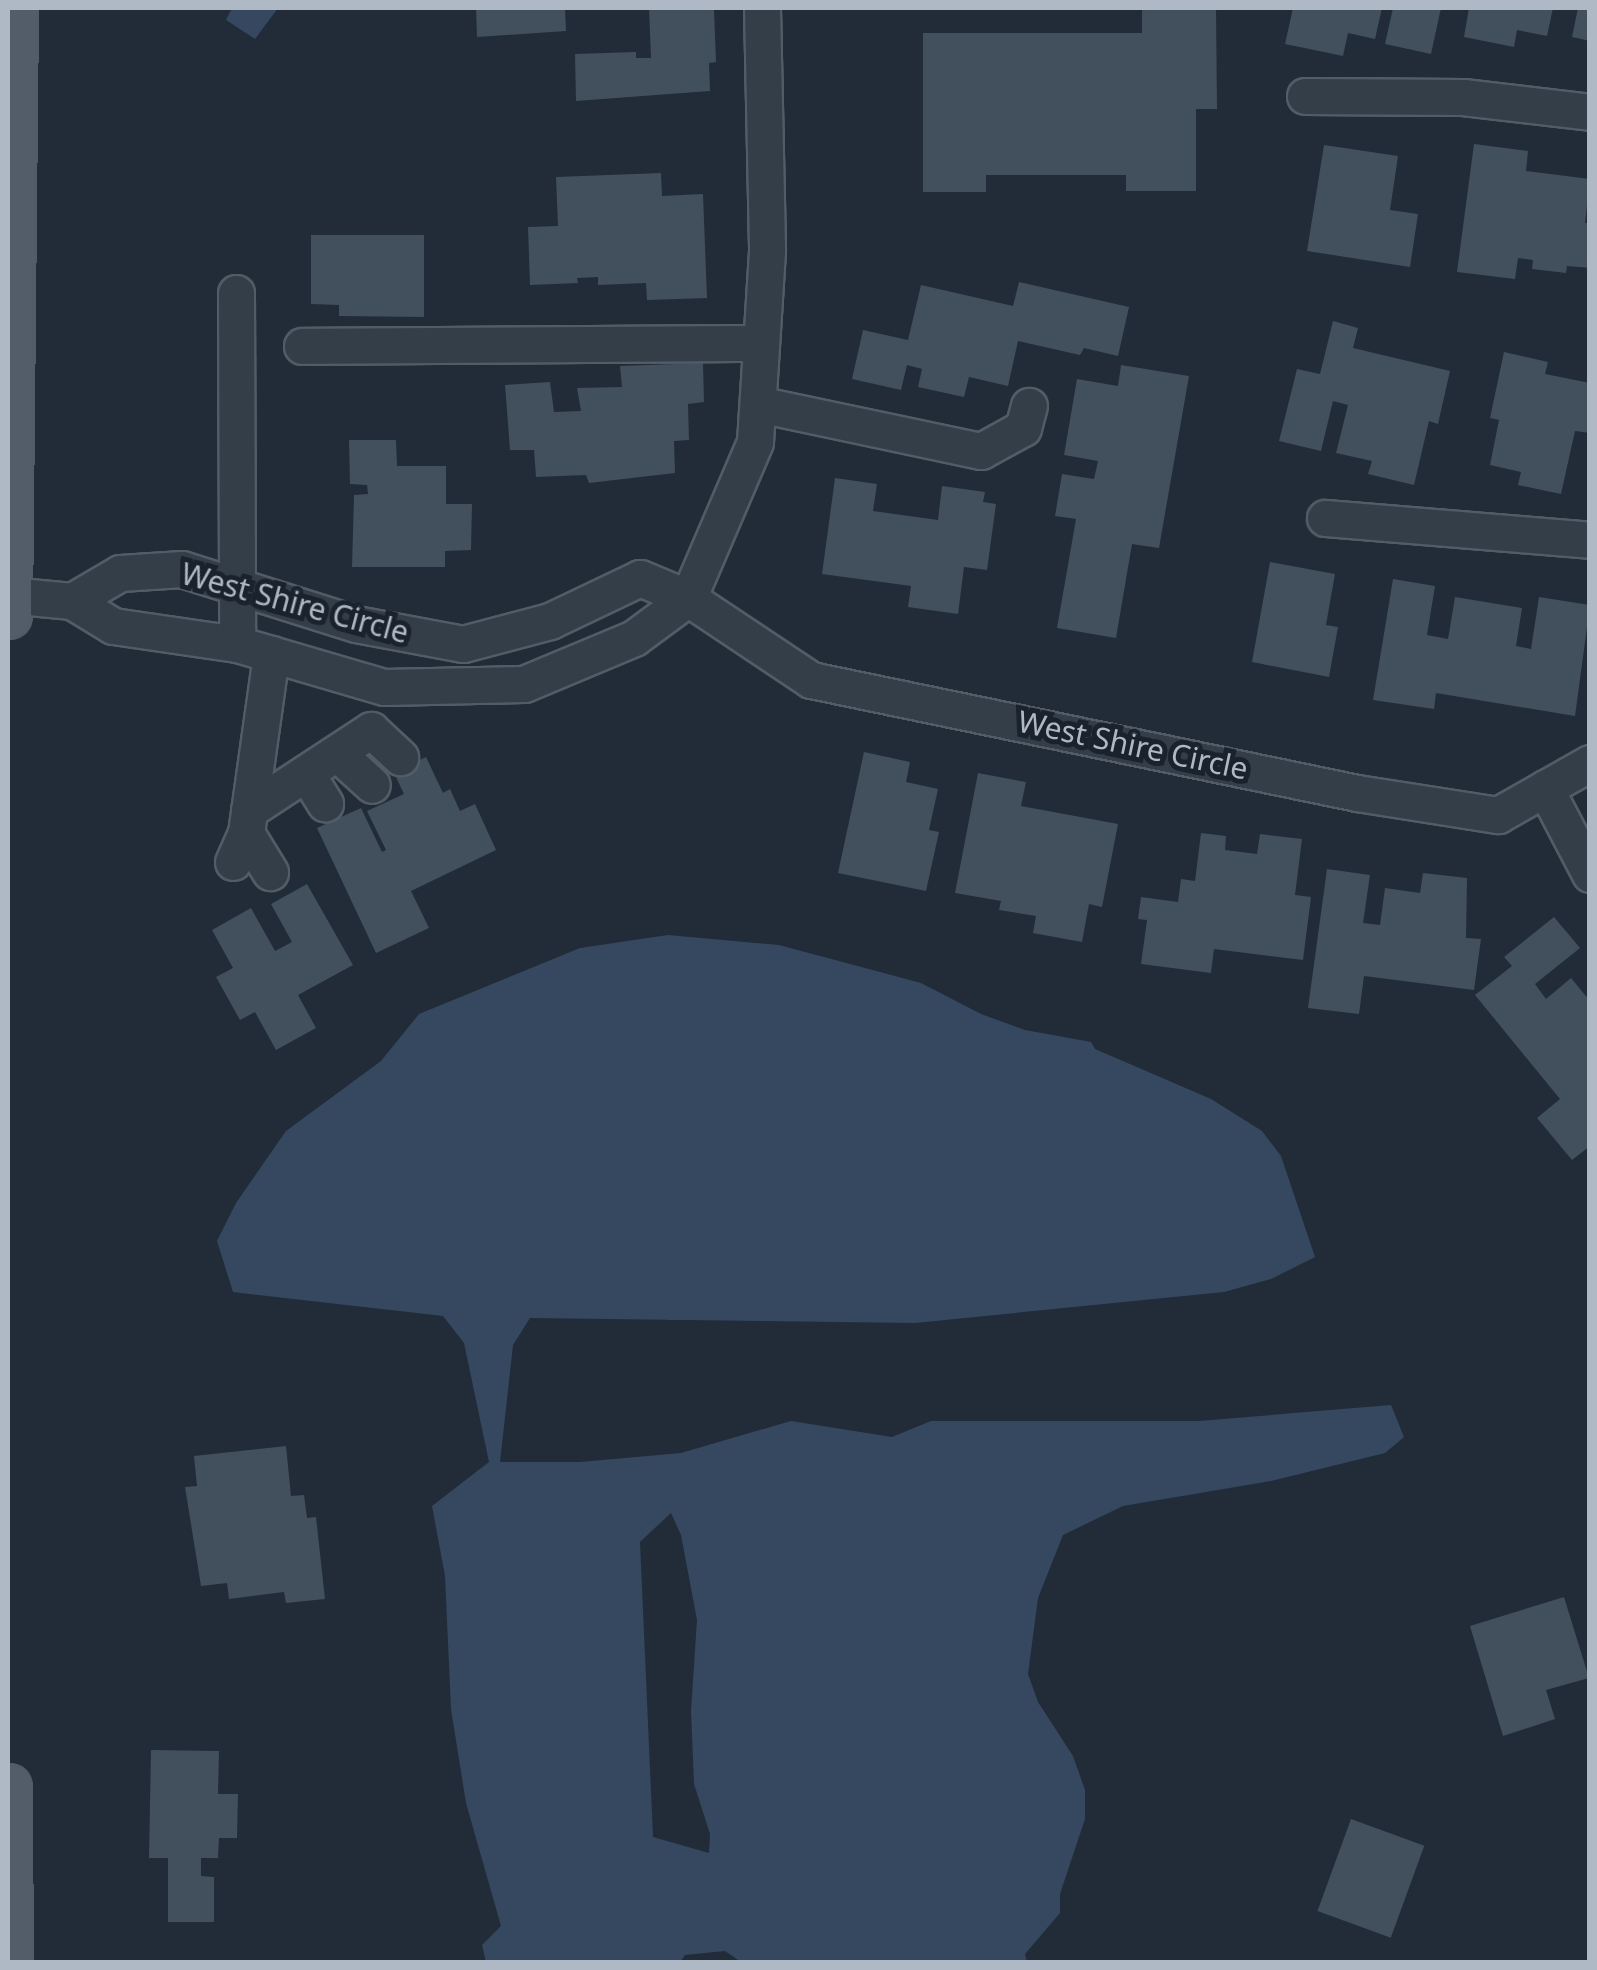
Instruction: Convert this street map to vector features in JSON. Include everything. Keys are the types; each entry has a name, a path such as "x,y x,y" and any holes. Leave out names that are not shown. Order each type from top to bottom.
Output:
{"main road":[{"path":"8,615 14,8"},
{"path":"8,1787 9,1962"}],"street":[{"path":"688,598 755,442 767,251 762,8"},
{"path":"1305,96 1463,97 1590,112"},
{"path":"236,293 237,585 254,649 242,835 270,872"},
{"path":"302,346 761,343"},
{"path":"758,404 980,451 1022,428 1029,406"},
{"path":"1325,518 1590,540"},
{"name":"West Shire Circle","path":"72,601 120,573 182,568 356,624 463,644 550,621 640,578 688,598 810,680 1356,794 1498,815 1590,763"},
{"name":"West Shire Circle","path":"8,595 72,601 113,626 254,649 384,687 524,684 634,638 688,598"},
{"path":"242,835 306,773 371,730 400,757"},
{"path":"337,752 372,785"},
{"path":"306,773 325,804"},
{"path":"1546,788 1590,874"}],"water":[{"path":"232,8 278,8 255,39 226,20"},
{"path":"668,935 779,945 921,983 981,1014 1025,1030 1091,1042 1095,1049 1211,1099 1262,1131 1281,1156 1315,1257 1271,1279 1224,1292 915,1323 530,1318 513,1345 500,1462 580,1462 681,1453 791,1421 892,1437 931,1421 1199,1421 1391,1405 1404,1437 1385,1453 1271,1481 1123,1506 1063,1535 1038,1598 1028,1674 1038,1702 1073,1756 1085,1790 1085,1819 1060,1894 1060,1913 1025,1954 1027,1962 741,1962 725,1951 685,1955 680,1962 486,1962 482,1945 501,1926 466,1803 451,1709 445,1576 432,1506 489,1462 464,1343 443,1316 233,1292 217,1241 236,1203 286,1131 381,1061 419,1014 580,948","holes":["671,1513 681,1535 697,1620 691,1711 694,1784 710,1834 709,1853 653,1837 640,1542"]}],"building":[{"path":"476,8 565,8 566,31 477,37"},
{"path":"649,8 714,8 716,62 709,63 710,91 576,101 575,54 636,52 636,58 651,58"},
{"path":"1142,8 1216,8 1217,109 1196,109 1196,191 1126,191 1126,175 986,175 986,192 923,192 923,33 1142,33"},
{"path":"1293,8 1382,8 1375,39 1348,33 1343,56 1285,44"},
{"path":"1393,8 1441,8 1431,54 1385,44"},
{"path":"1469,8 1553,8 1547,36 1517,30 1514,47 1464,37"},
{"path":"1578,8 1590,8 1590,41 1572,37"},
{"path":"1474,144 1528,151 1526,171 1590,179 1585,223 1590,223 1590,268 1567,266 1566,273 1532,269 1533,260 1518,258 1515,279 1457,272"},
{"path":"1324,145 1398,156 1390,210 1418,214 1410,267 1307,251"},
{"path":"661,173 662,196 703,194 707,298 647,300 646,283 598,285 598,277 577,278 578,283 530,285 528,227 558,226 556,177"},
{"path":"311,235 424,235 424,317 339,316 339,305 311,304"},
{"path":"1019,282 1129,307 1118,356 1084,348 1080,355 1018,341 1008,386 969,377 964,397 918,387 922,369 907,365 901,390 852,379 863,330 908,340 921,285 1013,306"},
{"path":"1333,321 1358,328 1353,348 1450,371 1438,424 1429,421 1414,485 1368,474 1372,461 1336,453 1348,405 1333,401 1321,451 1279,441 1297,369 1320,374"},
{"path":"1504,352 1548,362 1545,374 1590,383 1590,433 1575,431 1561,494 1518,485 1521,472 1490,465 1499,420 1490,418"},
{"path":"703,363 704,402 688,404 689,440 674,441 675,473 589,483 586,475 536,477 534,450 510,450 505,385 550,382 554,412 581,411 577,388 622,387 620,366"},
{"path":"1121,365 1189,376 1159,548 1132,544 1116,638 1057,628 1076,519 1055,516 1062,474 1094,479 1098,461 1064,455 1077,379 1118,386"},
{"path":"349,440 396,440 397,466 446,466 446,504 472,504 471,550 445,551 445,567 352,567 354,495 368,494 367,485 350,484"},
{"path":"835,478 877,484 873,511 938,520 942,486 985,492 983,502 996,504 987,570 964,567 958,614 908,607 911,586 822,574"},
{"path":"1270,562 1335,574 1326,625 1338,627 1329,677 1252,662"},
{"path":"1393,579 1435,586 1427,635 1448,639 1455,597 1522,608 1516,646 1531,649 1539,597 1590,605 1575,716 1436,693 1434,709 1373,700"},
{"path":"864,752 910,762 906,782 938,789 929,830 939,832 926,891 838,873"},
{"path":"426,757 443,793 450,789 460,811 475,804 496,850 411,891 429,928 376,953 317,828 361,808 382,852 386,850 367,811 404,794 394,773"},
{"path":"978,773 1026,782 1021,806 1118,824 1102,907 1089,904 1082,942 1033,933 1036,916 999,910 1001,901 955,893"},
{"path":"1201,833 1226,836 1225,850 1257,854 1260,834 1302,839 1295,895 1311,897 1303,960 1214,949 1211,973 1141,964 1147,920 1138,919 1141,897 1178,902 1181,879 1195,881"},
{"path":"1327,869 1370,875 1363,923 1380,925 1385,888 1420,893 1423,873 1467,878 1466,938 1481,939 1474,990 1364,976 1359,1014 1308,1008"},
{"path":"307,884 353,965 298,995 316,1028 276,1050 255,1012 240,1020 216,977 233,968 212,930 251,908 275,951 292,942 271,904"},
{"path":"1554,917 1580,948 1535,984 1546,999 1571,978 1590,1001 1590,1146 1572,1160 1537,1118 1560,1099 1475,995 1512,966 1504,957"},
{"path":"286,1446 291,1496 304,1495 307,1518 316,1517 325,1599 286,1603 284,1592 229,1599 227,1583 201,1586 185,1487 197,1486 194,1456"},
{"path":"1564,1597 1589,1678 1546,1690 1555,1719 1503,1736 1470,1626"},
{"path":"151,1750 219,1751 218,1794 238,1794 237,1838 219,1838 218,1858 201,1858 201,1876 214,1877 214,1922 168,1922 168,1858 149,1858"},
{"path":"1351,1819 1424,1846 1391,1938 1317,1911"}]}
